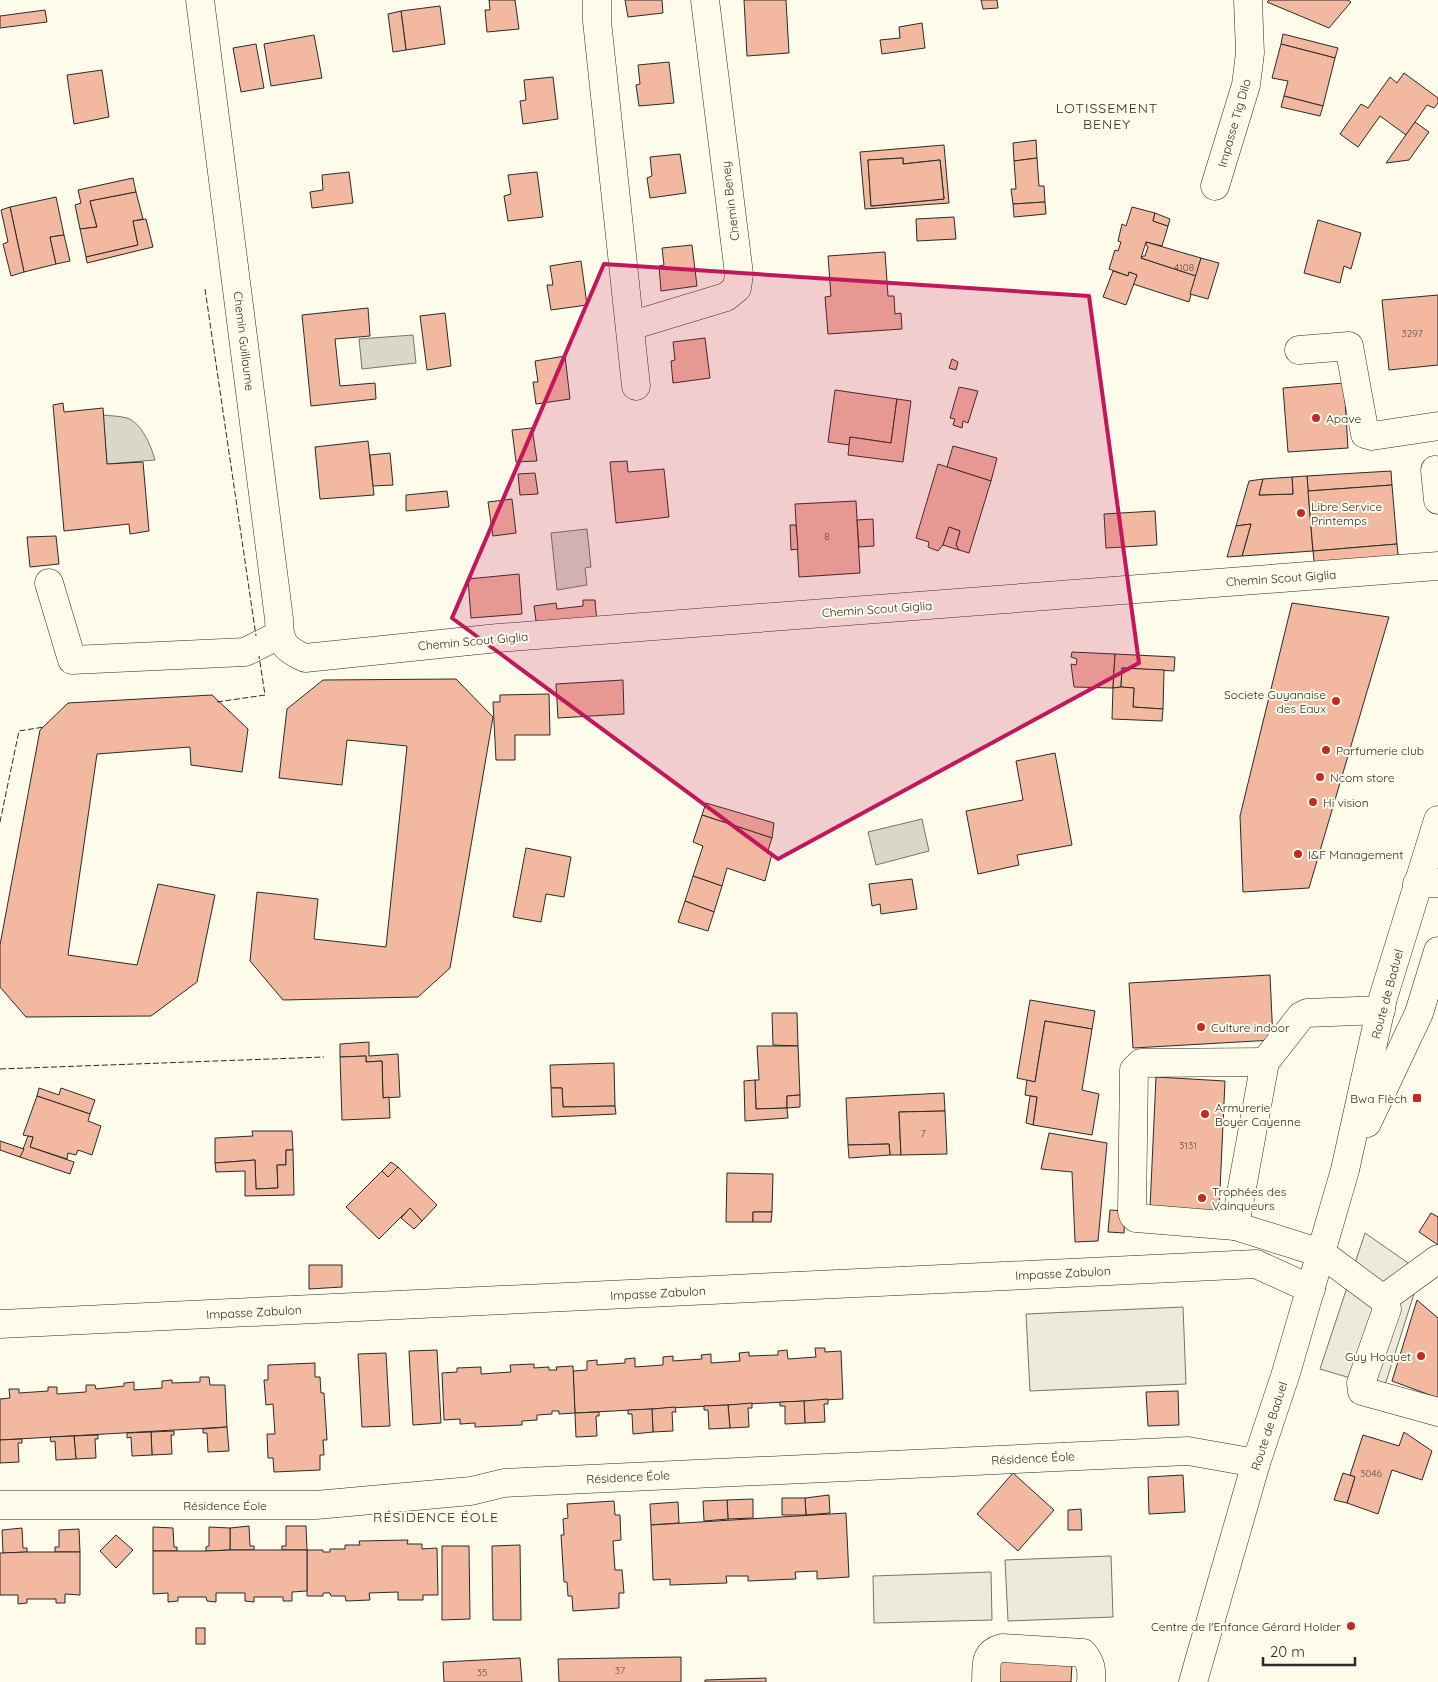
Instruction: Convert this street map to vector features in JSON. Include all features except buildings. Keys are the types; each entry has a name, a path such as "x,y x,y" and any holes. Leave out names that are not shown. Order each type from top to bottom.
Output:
{"street":[{"name":"Chemin Guillaume","path":"200,0 275,590 279,635"},
{"path":"597,0 598,30 636,386"},
{"name":"Chemin Beney","path":"630,326 726,297 737,288 738,274 705,0"},
{"name":"Impasse Tig Dilo","path":"1215,186 1246,85 1250,53 1248,0"},
{"path":"1299,350 1349,346 1365,434 1372,436 1438,426"},
{"path":"1435,470 1438,500"},
{"name":"Chemin Scout Giglia","path":"279,635 288,648 305,658 498,638 1438,566"},
{"path":"49,583 72,660 245,652 279,635"},
{"name":"Route de Baduel","path":"1194,1682 1256,1463 1286,1373 1322,1253 1345,1170 1381,1010 1428,884 1438,820"},
{"name":"Route de Baduel","path":"1345,1170 1419,1013 1437,960"},
{"path":"1236,1226 1265,1062 1301,1016 1307,1013 1381,1010"},
{"path":"1265,1062 1141,1063 1134,1070 1133,1215 1136,1218 1236,1226 1322,1253 1383,1299 1387,1309 1361,1383 1362,1391 1438,1412"},
{"path":"1383,1299 1438,1258"},
{"name":"Impasse Zabulon","path":"0,1324 1256,1264 1311,1289"},
{"name":"Résidence Éole","path":"0,1505 316,1505 471,1491 504,1483 1188,1451 1256,1463"},
{"path":"986,1682 987,1661 990,1654 994,1650 1002,1648 1082,1653 1090,1661 1092,1668 1091,1682"}],"highlighted area":[{"path":"604,264 1089,296 1139,663 778,859 452,618"}],"shaded area":[{"path":"413,335 416,363 362,369 359,339"},
{"path":"103,415 127,418 137,425 148,442 155,460 107,464"},
{"path":"587,529 591,567 585,568 587,585 557,590 551,533"},
{"path":"922,819 929,851 876,865 868,832"},
{"path":"1365,1233 1421,1272 1384,1388 1320,1369"},
{"path":"1183,1307 1186,1384 1030,1391 1026,1314"},
{"path":"1111,1556 1113,1617 1008,1621 1005,1560"},
{"path":"991,1572 992,1620 874,1623 873,1576"}],"fence":[{"path":"205,289 256,636"},
{"path":"217,702 265,695 259,656"},
{"path":"0,822 19,731 44,727"},
{"path":"0,1069 324,1057"}],"place":[{"name":"Apave","path":"1316,418"},
{"name":"Libre Service Printemps","path":"1301,513"},
{"name":"Societe Guyanaise des Eaux","path":"1336,701"},
{"name":"Parfumerie club","path":"1326,750"},
{"name":"Ncom store","path":"1320,777"},
{"name":"Hi vision","path":"1313,802"},
{"name":"I&F Management","path":"1298,854"},
{"name":"Culture indoor","path":"1201,1027"},
{"name":"Bwa Flèch","path":"1417,1098"},
{"name":"Armurerie Boyer Cayenne","path":"1205,1114"},
{"name":"Trophées des Vainqueurs","path":"1202,1198"},
{"name":"Guy Hoquet","path":"1421,1356"},
{"name":"Centre de l'Enfance Gérard Holder","path":"1351,1626"}],"district":[{"name":"LOTISSEMENT BENEY","path":"1107,116"},
{"name":"RÉSIDENCE ÉOLE","path":"436,1517"}]}
